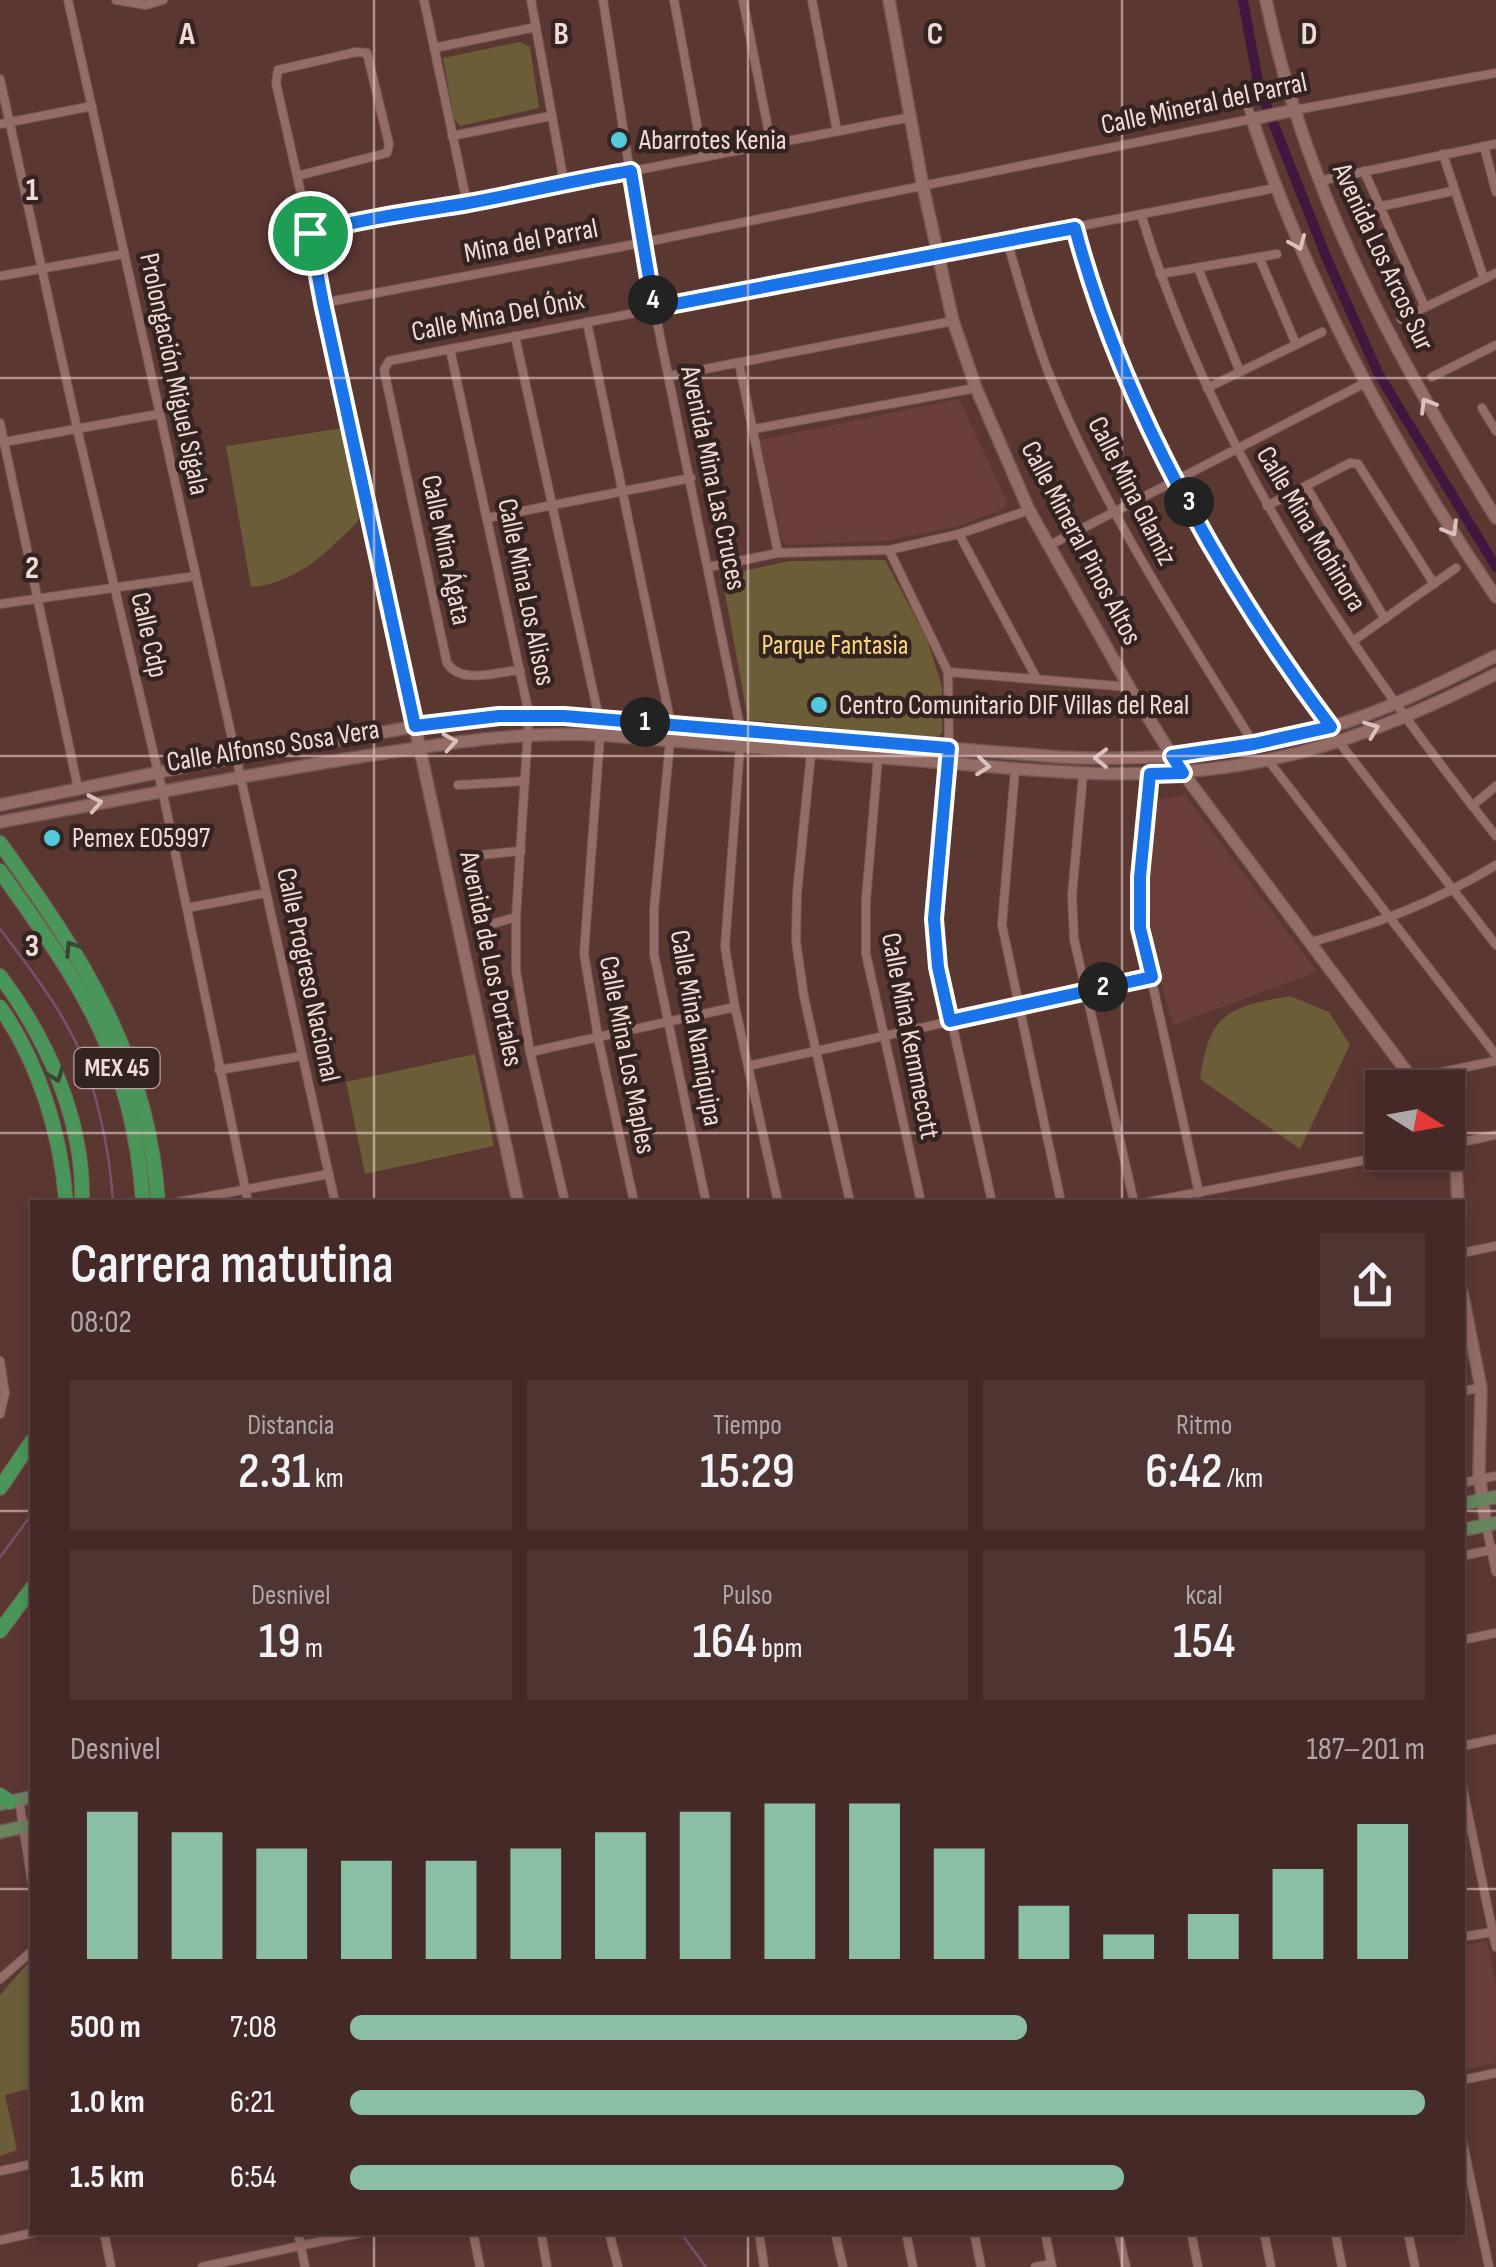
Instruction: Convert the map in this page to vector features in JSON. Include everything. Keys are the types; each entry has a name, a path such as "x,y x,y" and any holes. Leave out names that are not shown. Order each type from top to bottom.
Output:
{"highway":[{"path":"0,843 97,986 126,1050 146,1117 158,1200"},
{"name":"MEX 45","path":"0,871 82,990 121,1078 134,1129 143,1200"},
{"name":"MEX 45","path":"0,976 41,1039 59,1080 74,1131 82,1200"},
{"path":"0,1007 38,1080 58,1146 66,1200"},
{"path":"0,1488 30,1444"},
{"path":"0,1630 30,1591"}],"main road":[{"name":"Calle Mineral Pinos Altos","path":"888,0 953,321 976,388 1030,510 1129,687 1183,773 1406,1070"},
{"name":"Avenida Los Arcos Sur","path":"1266,0 1289,111 1366,293 1415,384 1496,518"},
{"name":"Calle Mineral del Parral","path":"1257,118 1289,111"},
{"path":"1257,118 1274,188 1363,384 1464,551 1496,596"},
{"name":"Calle Alfonso Sosa Vera","path":"0,805 415,726 530,714 1105,759 1172,756 1331,727 1396,703 1496,656"},
{"name":"Calle Alfonso Sosa Vera","path":"0,822 162,789 489,736 529,734 600,735 1083,775 1183,773 1268,760 1339,742 1496,674"},
{"name":"Avenida de Los Portales","path":"415,726 518,1200"},
{"path":"60,793 64,809"},
{"path":"1456,1170 1458,1200"},
{"path":"1465,1322 1481,1388 1479,1480 1481,1500 1491,1524 1465,1529"},
{"path":"1465,1503 1496,1497"},
{"path":"0,1832 28,1833"}],"street":[{"path":"68,2 82,0"},
{"path":"116,0 146,5 163,0"},
{"path":"424,0 467,203"},
{"path":"532,0 564,182"},
{"name":"Avenida Mina Las Cruces","path":"604,0 641,243 741,730 726,923 728,967 778,1200"},
{"path":"674,0 703,157"},
{"path":"743,0 772,144"},
{"path":"812,0 836,131"},
{"name":"Prolongación Miguel Sigala","path":"68,2 238,758"},
{"path":"434,48 536,27"},
{"path":"297,176 387,153 389,144 367,54 348,54 278,70 276,74 323,303 415,726"},
{"name":"Calle Mineral del Parral","path":"1289,111 1496,73"},
{"name":"Calle Cdp","path":"0,79 4,123 162,789 248,1200"},
{"path":"1243,93 1257,118"},
{"path":"4,123 92,106"},
{"path":"452,136 551,116"},
{"path":"310,233 397,213 467,203 911,117"},
{"name":"Calle Mineral del Parral","path":"923,187 1257,118"},
{"path":"1319,181 1496,144"},
{"path":"1484,146 1496,192"},
{"path":"1443,154 1484,278"},
{"path":"1364,170 1425,307"},
{"name":"Mina del Parral","path":"323,303 923,187"},
{"name":"Calle Mina Del Ónix","path":"384,370 392,359 1274,188"},
{"path":"1378,208 1453,191"},
{"name":"Calle Mina Mohinora","path":"1142,214 1160,274 1208,388 1267,506 1353,642 1496,836"},
{"path":"1075,228 1108,332 1176,480 1257,624 1331,727"},
{"name":"Calle Mina Glamiz","path":"1008,241 1051,379 1089,461 1156,584 1254,744"},
{"path":"0,276 124,254"},
{"path":"1160,274 1277,254"},
{"path":"1259,257 1296,344"},
{"path":"1198,268 1240,372"},
{"path":"1401,319 1496,273"},
{"path":"668,376 953,321"},
{"path":"587,322 671,724"},
{"path":"1208,388 1322,332"},
{"path":"515,336 599,718"},
{"path":"1432,377 1496,345"},
{"name":"Calle Mina Los Alisos","path":"450,349 530,714 516,971 530,1052 565,1200"},
{"path":"740,363 778,553"},
{"name":"Calle Mina Ágata","path":"384,370 448,663 454,673 463,676 520,670"},
{"path":"1048,546 1363,384"},
{"path":"754,429 976,388"},
{"path":"1482,408 1494,424"},
{"path":"2,442 159,414"},
{"path":"0,424 78,788"},
{"path":"1267,506 1350,462 1358,464 1434,584"},
{"path":"486,518 690,478"},
{"path":"1306,486 1385,619"},
{"path":"708,567 778,553 889,550 960,534 1030,510"},
{"path":"960,534 1037,679"},
{"path":"889,550 948,672 949,748 934,919 938,967 992,1200"},
{"path":"1353,642 1456,568"},
{"path":"0,604 196,576"},
{"path":"948,672 1129,687"},
{"name":"Calle Mina Los Maples","path":"600,735 583,934 598,1038 634,1200"},
{"name":"Calle Mina Namiquipa","path":"670,741 654,910 654,954 706,1200"},
{"path":"1339,742 1496,945"},
{"path":"810,753 796,941 850,1200"},
{"name":"Calle Progreso Nacional","path":"238,758 335,1200"},
{"name":"Calle Mina Kemmecott","path":"878,758 864,927 871,983 921,1200"},
{"path":"1268,760 1496,1058 1458,1070"},
{"path":"1015,770 1002,925 1061,1200"},
{"path":"1150,774 1140,877 1140,928 1199,1193"},
{"path":"1083,775 1072,918 1084,992 1134,1200"},
{"path":"458,785 526,781"},
{"path":"1472,806 1496,786"},
{"path":"470,856 520,851"},
{"path":"1312,942 1390,919 1454,891 1496,865"},
{"path":"187,908 266,893"},
{"path":"485,926 516,917"},
{"path":"748,1066 1152,977"},
{"path":"530,1052 735,1007"},
{"path":"219,1070 302,1056"},
{"path":"1465,1140 1496,1135"},
{"path":"1159,1200 1365,1160"},
{"path":"188,1200 329,1174"},
{"path":"1465,1252 1496,1246"},
{"path":"0,1361 5,1393 0,1414"},
{"path":"1465,1391 1481,1388"},
{"path":"1465,1482 1496,1476"},
{"path":"1491,1524 1496,1572"},
{"path":"1465,1555 1493,1550"},
{"path":"1465,1639 1496,1633"},
{"path":"1465,1745 1496,1739"},
{"path":"12,1800 28,1833"},
{"path":"1465,1800 1496,1947"},
{"path":"1465,1937 1492,1932"},
{"path":"0,1979 30,1953"},
{"path":"1465,2079 1496,2073"},
{"path":"1465,2153 1489,2267"},
{"path":"0,2171 30,2164"},
{"path":"0,2240 30,2233"},
{"path":"105,2235 111,2267"},
{"path":"298,2235 305,2267"},
{"path":"202,2267 350,2235"},
{"path":"474,2235 480,2267"},
{"path":"541,2235 548,2267"},
{"path":"610,2235 618,2267"},
{"path":"759,2235 764,2267"},
{"path":"836,2235 842,2267"},
{"path":"907,2235 913,2267"},
{"path":"975,2235 981,2267"},
{"path":"1036,2267 1052,2265 1046,2235"},
{"path":"1119,2235 1126,2267"},
{"path":"1192,2235 1198,2267"},
{"path":"1265,2235 1271,2267"},
{"path":"1336,2235 1342,2267"},
{"path":"1409,2235 1415,2267"}],"shaded area":[{"path":"959,399 1007,501 1005,508 960,526 886,541 786,545 781,539 760,440"},
{"path":"1185,795 1317,972 1173,1025 1153,953 1149,890 1156,800"},
{"path":"1487,1941 1496,1984 1496,2063 1465,2070 1465,1946"}],"green space":[{"path":"520,42 530,47 539,108 460,126 454,119 443,58"},
{"path":"343,428 359,520 324,554 297,573 251,587 226,446"},
{"name":"Parque Fantasia","path":"885,560 927,639 942,687 942,733 937,738 748,720 722,576 789,561"},
{"path":"1290,996 1329,1012 1350,1045 1300,1149 1200,1079 1209,1040 1225,1017 1251,1004"},
{"path":"475,1054 494,1146 365,1174 346,1082"},
{"path":"30,1961 30,2089 5,2095 17,2150 0,2156 0,1995"}],"waterway":[{"path":"1243,0 1259,87 1327,259 1378,373 1496,567"},
{"path":"0,929 37,978 79,1049 100,1115 113,1200"},
{"path":"0,1557 30,1517"},
{"path":"682,2235 706,2267"}],"place":[{"name":"Abarrotes Kenia","path":"619,140"},
{"name":"Centro Comunitario DIF Villas del Real","path":"819,705"},
{"name":"Pemex E05997","path":"52,838"}],"route":[{"path":"631,171 654,308 1075,228 1108,332 1176,480 1257,624 1331,727 1172,756 1183,773 1150,774 1143,828 1140,928 1152,977 950,1021 934,942 949,748 530,714 415,726 310,233 397,213 631,171"}]}
